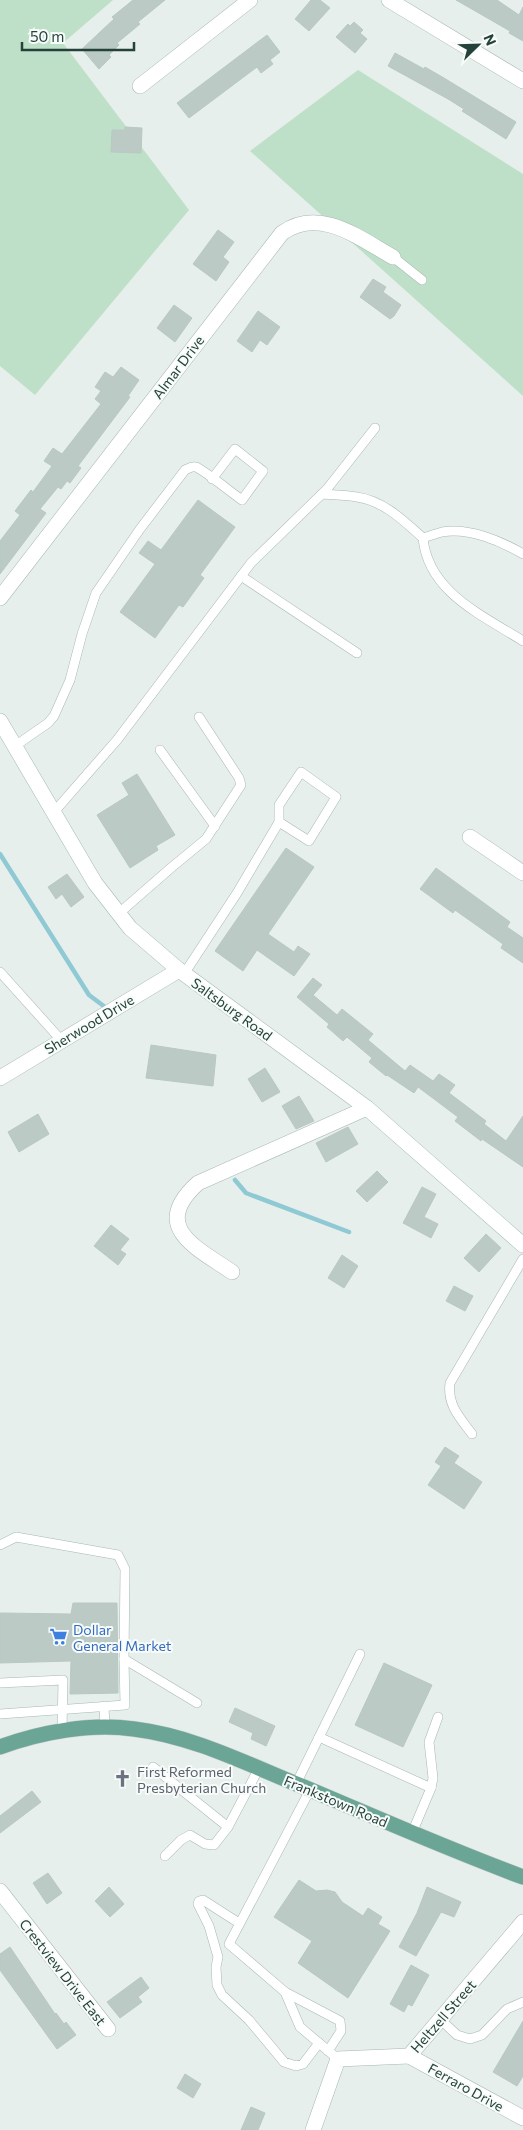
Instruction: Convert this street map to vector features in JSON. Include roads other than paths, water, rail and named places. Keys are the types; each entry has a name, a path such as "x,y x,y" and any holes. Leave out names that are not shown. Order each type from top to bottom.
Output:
{"main road":[{"name":"Frankstown Road","path":"0,1747 17,1741 62,1731 105,1728 133,1729 188,1741 259,1768 523,1877"}],"street":[{"path":"140,86 250,0"},
{"path":"389,0 523,81"},
{"name":"Almar Drive","path":"0,598 282,233 302,222 332,225 393,257"},
{"name":"Saltsburg Road","path":"0,721 95,883 130,928 181,972 367,1108 523,1245"},
{"path":"470,837 523,873"},
{"name":"Sherwood Drive","path":"0,1078 181,972"},
{"path":"232,1272 189,1243 179,1231 177,1218 184,1195 198,1183 367,1108"},
{"name":"Crestview Drive East","path":"0,1890 108,2029"},
{"name":"Heltzell Street","path":"333,2055 409,2056 523,1922"},
{"path":"313,2130 333,2055"},
{"name":"Ferraro Drive","path":"409,2056 523,2118"}],"lane":[{"path":"393,257 422,280"},
{"path":"54,812 117,740 251,563 322,494 375,428"},
{"path":"15,746 48,723 54,716 70,680 92,601 140,529 185,470 197,467 212,479 242,500 263,471 235,449 212,479"},
{"path":"322,494 359,497 383,506 423,538 424,554 432,573 445,588 469,607 523,641"},
{"path":"423,538 443,532 470,533 508,545 523,554"},
{"path":"241,576 357,652"},
{"path":"118,914 206,839 241,785 239,778 199,717"},
{"path":"160,750 215,826"},
{"path":"181,972 237,894 279,822 279,805 301,772 336,797 309,841 279,822"},
{"path":"0,972 62,1041"},
{"path":"472,1434 453,1409 448,1393 450,1384 523,1260"},
{"path":"0,1545 16,1538 118,1555 125,1569 125,1705 62,1708 0,1714"},
{"path":"218,1957 229,1944 303,1787 319,1737 360,1654"},
{"path":"124,1659 197,1703"},
{"path":"0,1683 63,1680 62,1731"},
{"path":"104,1706 105,1728"},
{"path":"412,1832 430,1788 432,1778 429,1742 438,1717"},
{"path":"319,1737 430,1788"},
{"path":"153,1767 228,1826"},
{"path":"165,1856 181,1840 190,1835 205,1844 214,1844 228,1826 259,1768"},
{"path":"239,1923 202,1900 199,1901 198,1904 209,1926 218,1957 216,1967 217,1985 222,1995 249,2020 284,2062 296,2066 303,2064 319,2043"},
{"path":"229,1944 285,1992 340,2021 341,2031 333,2055 300,2026 285,1992"},
{"path":"440,2019 457,2035 470,2038 482,2035 507,2009 523,2002"}],"waterway":[{"path":"0,854 89,995 105,1007"},
{"path":"235,1180 246,1193 349,1232"}],"place":[{"name":"Dollar General Market","path":"59,1637"},
{"name":"First Reformed Presbyterian Church","path":"123,1779"}]}
